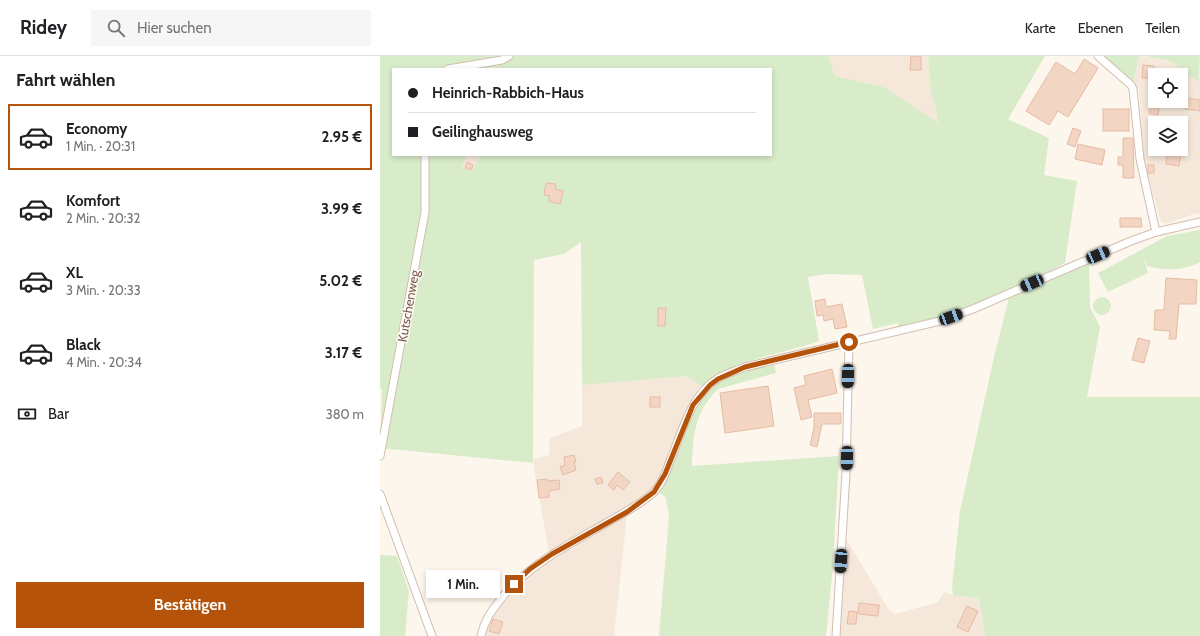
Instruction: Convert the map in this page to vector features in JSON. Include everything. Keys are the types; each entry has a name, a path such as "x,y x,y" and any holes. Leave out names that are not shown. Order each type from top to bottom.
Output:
{"street":[{"path":"454,68 502,60 509,56"},
{"path":"1098,56 1131,85 1133,89 1140,159 1156,232"},
{"name":"Kutschenweg","path":"380,456 425,212 424,156"},
{"path":"481,636 485,620 490,612 514,584 530,569 552,554 627,512 654,492 665,474 693,405 710,385 724,376 745,367 940,321 973,309 1156,232 1199,221"},
{"path":"836,636 846,473 849,342"},
{"path":"380,494 432,636"}],"shaded area":[{"path":"828,56 928,56 931,95 936,107 939,124 884,87 835,76"},
{"path":"1139,56 1171,61 1180,68 1148,68 1148,108 1188,108 1188,74 1198,82 1200,63 1200,214 1197,213 1166,224 1161,222 1144,160 1139,89 1133,83"},
{"path":"467,156 480,156 476,165 474,165 472,171 461,168"},
{"path":"687,376 703,387 683,419 662,471 654,486 642,499 626,508 627,515 614,636 485,636 489,616 515,586 550,558 533,463 534,459 549,455 550,438 582,426 582,385"},
{"path":"847,540 889,610 895,614 938,602 944,592 979,599 985,636 838,636"}],"green space":[{"path":"380,56 828,56 835,76 884,87 938,123 936,107 931,95 928,56 1045,56 1008,119 1049,138 1044,175 1077,181 1065,263 1005,294 973,309 898,329 898,323 873,329 862,275 827,274 808,277 819,341 743,363 729,369 703,387 687,376 582,385 581,242 564,254 534,260 533,463 380,448 382,389 380,389"},
{"path":"1104,56 1139,56 1133,83"},
{"path":"1143,56 1200,56 1198,82 1188,74 1188,68 1180,68 1171,61"},
{"path":"1200,230 1200,262 1181,269 1154,268 1147,266 1142,252 1148,273 1108,292 1098,273 1167,236"},
{"path":"1089,264 1090,307 1100,327 1087,397 1200,397 1200,636 985,636 979,599 953,595 952,587 960,511 994,357 1008,302 1007,295"},
{"path":"1098,297 1106,297 1111,302 1109,313 1106,315 1098,315 1093,310 1093,302"},
{"path":"774,363 776,373 718,389 710,398 699,416 696,425 692,466 839,456 833,565 826,636 659,636 669,517 666,498 659,492 695,406 717,381 730,374"},
{"path":"380,555 397,556 409,591 405,636 380,636"}],"building":[{"path":"911,56 921,56 921,70 910,70"},
{"path":"1084,59 1098,68 1068,117 1058,111 1049,125 1026,111 1056,62 1075,74"},
{"path":"1143,65 1154,66 1154,68 1148,68 1148,78 1142,78"},
{"path":"1188,98 1200,100 1200,111 1185,109 1188,108"},
{"path":"1149,108 1159,108 1158,115 1149,113"},
{"path":"1103,109 1129,109 1129,131 1103,131"},
{"path":"1073,128 1081,131 1075,147 1067,144"},
{"path":"1123,138 1133,138 1134,178 1123,178 1123,165 1118,165 1118,157 1123,157"},
{"path":"1078,144 1105,150 1102,165 1075,159"},
{"path":"1167,156 1180,156 1179,166 1166,164"},
{"path":"467,162 473,165 471,170 465,168"},
{"path":"1148,165 1154,165 1154,173 1148,173"},
{"path":"546,183 556,184 555,189 563,191 560,204 548,201 550,196 544,195"},
{"path":"1120,218 1141,218 1142,227 1120,227"},
{"path":"1166,278 1197,280 1196,304 1179,304 1176,339 1169,339 1170,331 1154,330 1155,310 1164,310"},
{"path":"825,299 826,307 842,304 847,327 835,329 833,319 824,321 823,315 817,316 815,301"},
{"path":"658,308 666,308 665,326 658,326"},
{"path":"1138,338 1150,341 1144,363 1132,360"},
{"path":"832,369 837,393 808,400 812,417 801,420 794,388 806,385 804,376"},
{"path":"768,386 774,426 725,433 720,393"},
{"path":"650,397 660,397 660,407 650,407"},
{"path":"814,413 841,413 841,424 822,424 817,447 810,445 814,428"},
{"path":"574,455 576,470 563,475 560,467 565,465 564,457"},
{"path":"618,472 630,482 623,490 617,485 614,490 608,485"},
{"path":"601,477 603,483 597,484 595,479"},
{"path":"547,479 547,481 559,480 560,489 549,491 549,497 539,498 537,480"},
{"path":"859,603 879,605 878,616 858,614"},
{"path":"967,606 978,611 968,632 957,627"},
{"path":"849,611 857,612 856,624 847,624"},
{"path":"493,619 503,622 499,634 489,631"}],"route":[{"path":"514,584 530,569 552,554 627,512 654,492 665,474 693,405 710,385 718,379 730,372 745,367 849,342"}]}
